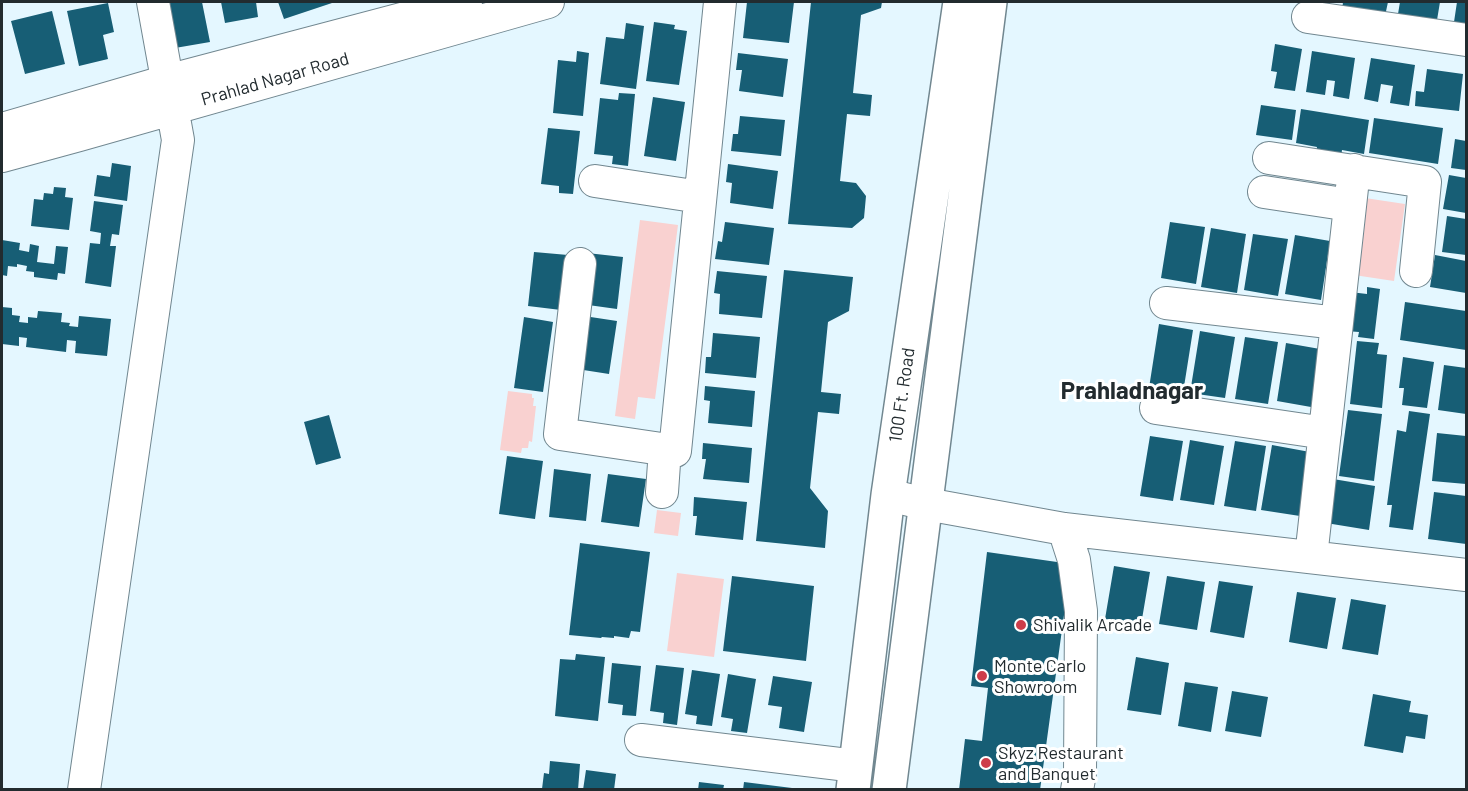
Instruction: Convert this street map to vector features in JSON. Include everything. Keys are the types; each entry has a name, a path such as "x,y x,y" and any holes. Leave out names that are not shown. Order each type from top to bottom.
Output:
{"main road":[{"name":"100 Ft. Road","path":"854,778 888,495 960,2"},
{"path":"889,789 990,2"}],"street":[{"path":"84,789 178,140 153,2"},
{"path":"2,129 169,95 466,2"},
{"path":"580,264 560,434 675,451 720,2"},
{"name":"Prahlad Nagar Road","path":"2,156 169,95 532,4"},
{"path":"1308,17 1467,40"},
{"path":"1269,158 1425,182 1416,271"},
{"path":"1311,557 1354,170"},
{"path":"595,181 700,197"},
{"path":"1264,192 1350,205"},
{"path":"1166,303 1337,323"},
{"path":"1156,408 1325,433"},
{"path":"662,492 665,449"},
{"path":"888,495 1064,529 1467,575"},
{"path":"1064,529 1074,560 1081,611 1080,773 1077,789"},
{"path":"641,740 854,778"}],"shaded area":[{"path":"1365,198 1405,204 1394,281 1354,275"},
{"path":"640,220 678,225 655,399 638,397 635,419 615,416"},
{"path":"508,391 532,394 533,406 536,406 532,442 529,441 528,448 522,448 521,453 500,450"},
{"path":"657,510 681,513 678,536 654,533"},
{"path":"677,573 724,579 714,657 667,651"}],"building":[{"path":"166,2 202,2 210,42 175,48"},
{"path":"221,2 256,2 258,17 225,23"},
{"path":"278,2 335,2 284,19"},
{"path":"747,2 794,2 789,43 743,38"},
{"path":"811,2 882,2 881,8 861,15 853,93 872,95 870,116 847,114 840,181 856,183 866,196 864,218 852,228 788,224"},
{"path":"1343,2 1388,2 1385,16 1342,10"},
{"path":"1400,2 1440,2 1437,20 1398,14"},
{"path":"1457,2 1466,2 1466,24 1454,22"},
{"path":"108,3 114,32 103,35 108,59 79,66 67,11"},
{"path":"52,11 65,64 25,74 11,21"},
{"path":"654,22 675,25 674,29 687,31 679,85 646,81"},
{"path":"626,23 644,26 636,89 600,84 606,37 624,39"},
{"path":"1275,44 1302,49 1295,91 1274,88 1277,72 1271,71"},
{"path":"577,51 589,53 583,116 553,113 558,60 576,62"},
{"path":"1312,51 1355,58 1349,99 1333,96 1335,81 1327,80 1325,95 1306,92"},
{"path":"738,53 788,59 783,97 739,91 742,70 736,70"},
{"path":"1371,58 1415,65 1409,106 1390,103 1393,86 1381,84 1378,102 1364,99"},
{"path":"1427,69 1463,74 1459,111 1415,106 1416,91 1424,92"},
{"path":"619,93 635,94 628,166 612,164 613,156 594,154 600,98 618,100"},
{"path":"653,97 685,102 676,161 644,156"},
{"path":"1261,105 1296,110 1292,140 1256,135"},
{"path":"1301,109 1369,120 1364,154 1342,150 1341,157 1316,153 1317,147 1296,143"},
{"path":"740,116 785,120 781,156 731,151 733,134 738,134"},
{"path":"1374,118 1443,128 1438,164 1369,153"},
{"path":"548,128 580,131 573,194 559,193 559,186 541,184"},
{"path":"1455,139 1466,141 1466,170 1451,168"},
{"path":"112,163 131,166 127,201 94,196 97,175 110,177"},
{"path":"728,164 778,171 773,209 730,203 732,183 726,182"},
{"path":"1449,175 1466,178 1466,213 1443,209"},
{"path":"54,187 66,188 65,197 73,198 69,230 31,226 34,199 43,200 44,193 53,194"},
{"path":"94,201 123,205 119,235 112,234 110,246 116,246 111,287 85,283 90,243 100,244 101,233 90,231"},
{"path":"1447,216 1466,219 1466,255 1442,252"},
{"path":"725,222 774,228 769,265 715,259 718,241 722,242"},
{"path":"1170,222 1205,227 1196,284 1161,278"},
{"path":"1211,228 1246,234 1237,293 1201,287"},
{"path":"1253,234 1288,239 1278,296 1244,290"},
{"path":"1295,235 1330,241 1321,300 1285,294"},
{"path":"2,240 20,243 19,250 29,252 30,244 39,246 37,262 54,264 56,246 68,247 65,274 58,273 57,280 34,277 34,272 26,271 27,266 17,264 17,267 8,266 7,276 2,275"},
{"path":"534,252 568,255 561,310 528,306"},
{"path":"587,253 623,257 617,309 581,304"},
{"path":"1435,255 1466,261 1466,293 1430,287"},
{"path":"784,270 853,277 849,311 828,322 821,392 841,394 839,414 818,412 810,488 828,511 825,548 756,541"},
{"path":"717,271 767,276 762,318 719,314 720,294 714,293"},
{"path":"1367,287 1380,289 1374,339 1358,337 1359,332 1346,331 1350,292 1367,294"},
{"path":"1405,302 1466,311 1466,350 1400,340"},
{"path":"2,307 12,308 12,315 20,316 19,322 28,323 28,317 37,318 38,311 62,313 61,322 78,327 79,316 111,319 107,356 75,353 76,341 67,340 66,352 26,347 27,338 19,337 19,346 2,344"},
{"path":"584,316 617,321 609,374 577,369"},
{"path":"524,317 553,322 543,392 514,388"},
{"path":"1159,324 1193,330 1183,393 1149,388"},
{"path":"1200,331 1235,337 1225,398 1190,393"},
{"path":"713,333 760,337 756,378 705,373 706,357 711,357"},
{"path":"1245,337 1278,342 1268,404 1235,399"},
{"path":"1357,341 1379,343 1377,354 1387,355 1382,408 1350,404"},
{"path":"1286,343 1320,349 1311,407 1277,401"},
{"path":"1403,357 1434,362 1427,408 1402,405 1404,388 1399,388"},
{"path":"1444,365 1466,368 1466,414 1438,410"},
{"path":"705,386 755,391 752,427 708,423 710,401 704,400"},
{"path":"1348,410 1382,414 1374,481 1339,476"},
{"path":"1409,411 1430,414 1413,530 1389,527 1392,505 1387,505 1397,430 1406,432"},
{"path":"329,415 341,458 316,465 304,422"},
{"path":"1437,433 1466,436 1466,484 1432,481"},
{"path":"1150,436 1183,441 1173,501 1140,496"},
{"path":"1190,440 1224,446 1214,505 1180,500"},
{"path":"1235,441 1266,446 1256,511 1224,506"},
{"path":"703,443 752,448 749,483 703,479 706,459 702,459"},
{"path":"1272,445 1310,452 1300,516 1261,510"},
{"path":"507,456 543,461 535,519 499,514"},
{"path":"554,469 591,474 586,521 549,517"},
{"path":"608,474 646,479 639,527 601,522"},
{"path":"1333,479 1375,486 1369,530 1326,523"},
{"path":"1434,492 1466,496 1466,544 1428,539"},
{"path":"694,497 747,502 743,540 695,535 697,516 693,516"},
{"path":"580,543 650,552 640,632 631,631 629,638 569,635"},
{"name":"Shivalik Arcade","path":"987,552 1071,564 1040,790 959,790 965,739 982,741 988,688 971,686"},
{"path":"1114,566 1150,572 1141,625 1105,619"},
{"path":"732,576 814,586 806,661 723,651"},
{"path":"1167,576 1205,582 1197,630 1159,624"},
{"path":"1219,581 1253,586 1244,638 1210,632"},
{"path":"1297,592 1336,598 1327,649 1289,642"},
{"path":"1351,599 1386,605 1378,655 1342,649"},
{"path":"576,654 605,657 598,721 555,716 560,659 575,660"},
{"path":"1136,657 1169,663 1161,715 1127,710"},
{"path":"612,663 641,666 636,716 622,715 623,705 608,703"},
{"path":"656,665 684,668 677,725 663,723 664,713 650,711"},
{"path":"692,670 720,674 712,726 696,724 697,716 685,714"},
{"path":"728,674 756,679 747,733 731,731 733,719 721,717"},
{"path":"773,676 812,682 804,732 779,728 782,707 768,705"},
{"path":"1185,682 1218,687 1211,732 1178,726"},
{"path":"1232,691 1268,697 1261,737 1225,731"},
{"path":"1373,694 1411,701 1409,712 1428,715 1425,739 1406,736 1403,753 1364,746"},
{"path":"550,761 580,764 578,790 542,789 544,773 549,774"},
{"path":"586,770 616,774 614,790 583,790"},
{"path":"699,782 724,785 723,790 698,790"},
{"path":"744,782 792,788 792,790 743,790"}],"place":[{"name":"Shivalik Arcade","path":"1021,625"},
{"name":"Monte Carlo Showroom","path":"982,676"},
{"name":"Skyz Restaurant and Banquet","path":"986,763"}],"district":[{"name":"Prahladnagar","path":"1132,391"}]}
